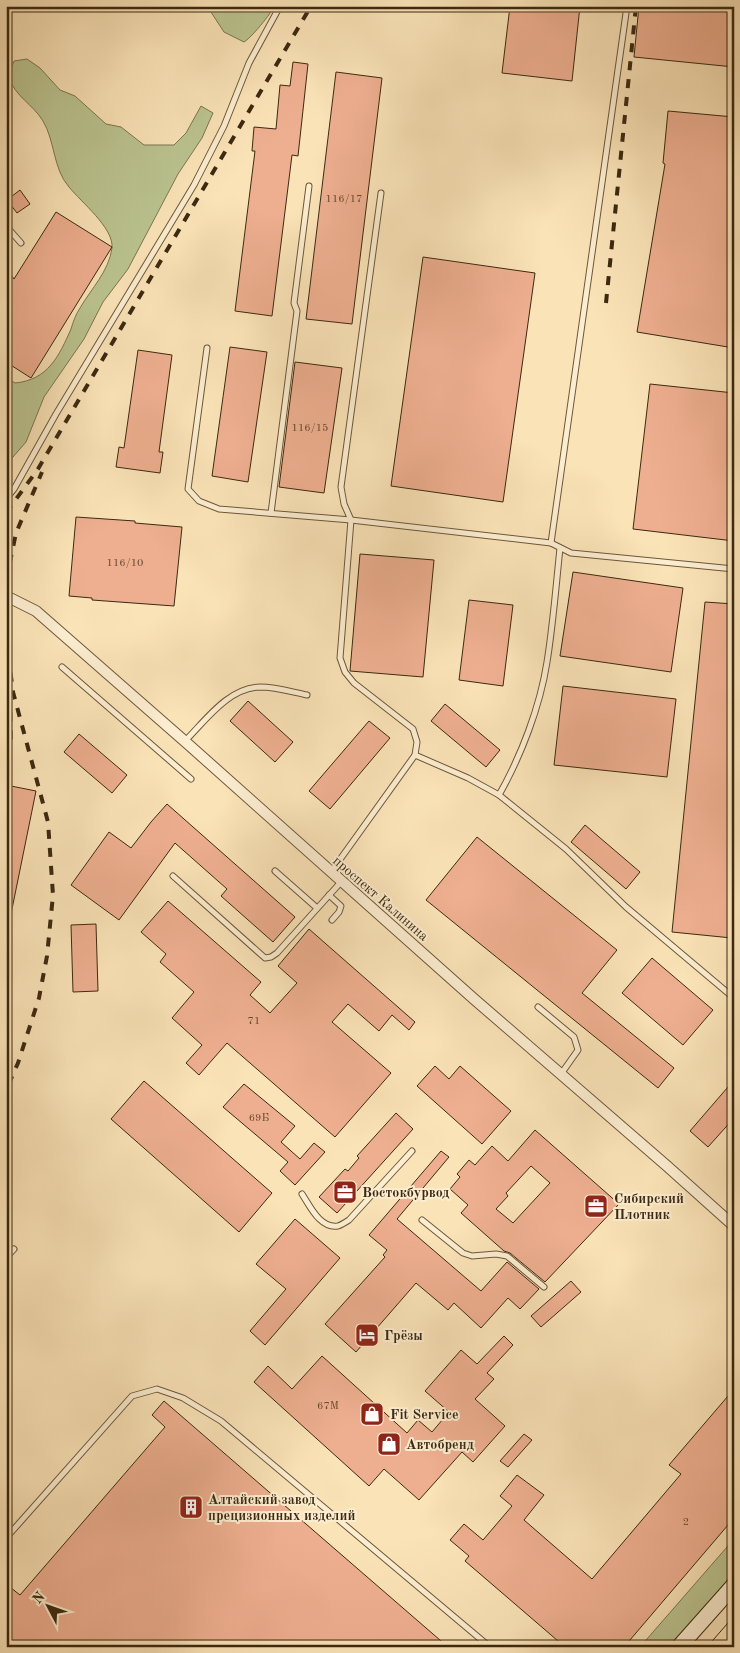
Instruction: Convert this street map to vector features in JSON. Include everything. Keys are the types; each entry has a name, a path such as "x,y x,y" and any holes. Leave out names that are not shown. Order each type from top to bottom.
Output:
{"main road":[{"path":"679,1647 734,1585"}],"street":[{"name":"проспект Калинина","path":"6,596 36,611 185,741 341,882 734,1226"}],"lane":[{"path":"6,499 14,489 56,414 194,185 224,126 249,63 280,6"},
{"path":"552,543 627,6"},
{"path":"271,514 296,312 294,303 309,186"},
{"path":"331,873 415,756 417,742 413,729 354,683 345,672 340,658 351,520 344,504 341,487 381,193"},
{"path":"6,226 21,243"},
{"path":"207,348 188,489 199,501 219,509 351,520 552,543 571,553 734,569"},
{"path":"499,795 511,774 519,754 534,712 547,664 560,548"},
{"path":"62,667 191,779"},
{"path":"185,741 217,708 229,698 244,690 259,687 274,688 307,695"},
{"path":"415,756 468,778 499,795 566,849 626,907 734,998"},
{"path":"275,871 317,908"},
{"path":"173,876 265,958 277,953 341,882"},
{"path":"329,895 341,906 339,912 332,920"},
{"path":"538,1007 574,1037 578,1050 560,1074"},
{"path":"302,1194 314,1214 326,1224 337,1226 349,1220 412,1151"},
{"path":"422,1220 463,1253 472,1256 496,1254 507,1256 544,1287"},
{"path":"6,1258 14,1249"},
{"path":"6,1538 132,1396 156,1389 184,1398 221,1421 490,1647"}],"green space":[{"path":"207,6 274,6 260,26 244,42 224,32"},
{"path":"27,59 40,68 60,90 75,96 106,124 121,127 144,145 174,145 186,133 201,106 213,113 202,138 178,174 128,269 103,302 84,339 44,397 26,442 6,465 6,377 15,383 26,381 44,372 51,365 62,348 79,310 103,272 112,248 108,232 64,180 43,121 11,84 8,76 14,61"},
{"path":"734,1539 734,1575 671,1647 640,1647"}],"building":[{"path":"510,6 580,6 572,81 502,73"},
{"path":"639,6 734,6 734,67 634,57"},
{"path":"293,62 308,64 298,156 292,155 272,316 235,311 255,151 252,151 254,127 276,129 280,85 290,86"},
{"path":"336,72 382,78 352,324 306,319"},
{"path":"668,111 734,117 734,348 637,332 665,164 663,163"},
{"path":"20,190 30,204 17,213 7,200"},
{"path":"56,212 112,247 31,378 6,362 6,268 14,279"},
{"path":"423,257 535,273 503,502 391,486"},
{"path":"230,347 267,352 248,482 212,476"},
{"path":"138,350 172,355 159,452 163,452 160,473 116,467 119,447 124,448"},
{"path":"295,362 342,368 324,493 279,487"},
{"path":"650,384 734,393 734,541 633,529"},
{"path":"76,517 135,521 135,523 182,527 174,606 92,600 92,598 69,596"},
{"path":"360,554 434,560 423,677 350,671"},
{"path":"573,572 683,588 671,672 560,656"},
{"path":"469,600 513,605 503,686 459,680"},
{"path":"705,602 734,604 734,922 732,938 672,932"},
{"path":"563,686 676,699 667,777 554,765"},
{"path":"248,701 293,742 275,762 230,721"},
{"path":"445,704 500,750 486,767 431,721"},
{"path":"369,721 390,738 330,809 309,791"},
{"path":"79,734 127,775 112,793 64,752"},
{"path":"11,786 36,791 11,914 6,913 6,810"},
{"path":"167,804 295,917 273,942 221,896 227,889 175,843 119,920 71,885 109,832 131,848"},
{"path":"585,825 640,872 626,889 571,842"},
{"path":"477,837 617,950 582,993 674,1068 658,1088 426,900"},
{"path":"168,901 261,982 250,995 270,1013 297,983 278,966 309,929 415,1022 409,1030 392,1015 379,1031 348,1004 332,1022 391,1073 335,1137 227,1043 199,1075 186,1063 202,1045 172,1018 194,992 160,962 166,954 141,932"},
{"path":"96,924 98,991 73,992 71,925"},
{"path":"652,958 713,1010 683,1045 622,993"},
{"path":"435,1066 449,1079 460,1066 511,1111 482,1144 417,1086"},
{"path":"734,1080 734,1118 708,1147 690,1131"},
{"path":"144,1081 272,1193 239,1232 111,1119"},
{"path":"244,1084 295,1126 281,1142 300,1159 314,1143 325,1152 295,1185 280,1171 288,1162 223,1107"},
{"path":"396,1113 413,1129 337,1213 319,1197 345,1169 348,1171 359,1158 357,1156"},
{"path":"535,1130 619,1204 545,1282 510,1253 504,1251 461,1213 468,1205 450,1189 460,1177 457,1174 469,1160 475,1165 492,1146 508,1161","holes":["531,1166 550,1183 513,1223 496,1209 508,1196 506,1193"]},
{"path":"441,1151 449,1157 397,1219 481,1291 507,1262 539,1289 520,1309 508,1298 481,1328 454,1303 448,1310 416,1283 356,1352 325,1324 385,1257 383,1255 387,1250 369,1235"},
{"path":"295,1219 340,1258 265,1345 250,1331 286,1289 256,1264"},
{"path":"571,1281 581,1292 541,1327 531,1316"},
{"path":"504,1336 513,1345 487,1373 494,1379 475,1399 505,1426 473,1462 462,1452 419,1500 384,1469 369,1486 254,1382 268,1366 292,1389 322,1356 407,1433 418,1420 432,1432 449,1412 425,1391 461,1350 477,1364"},
{"path":"734,1389 734,1518 624,1647 565,1647 465,1561 469,1556 450,1540 464,1524 483,1540 512,1506 500,1496 517,1475 544,1495 524,1520 592,1579 681,1474 669,1465"},
{"name":"Алтайский завод прецизионных изделий","path":"164,1401 448,1647 6,1647 6,1584 20,1595 165,1427 152,1415"},
{"path":"524,1434 532,1440 508,1467 500,1461"}],"tram line":[{"path":"707,1647 734,1616"}],"railway":[{"path":"6,513 38,469 311,6"},
{"path":"606,303 636,6"},
{"path":"6,581 16,533 42,472"},
{"path":"6,637 13,692 48,822 53,895 47,956 39,998 18,1063 6,1090"},
{"path":"6,775 11,737 10,701"}],"place":[{"name":"Востокбурвод","path":"345,1192"},
{"name":"Сибирский Плотник","path":"596,1206"},
{"name":"Грёзы","path":"367,1335"},
{"name":"Fit Service","path":"372,1414"},
{"name":"Автобренд","path":"389,1444"},
{"name":"Алтайский завод прецизионных изделий","path":"191,1507"}]}
